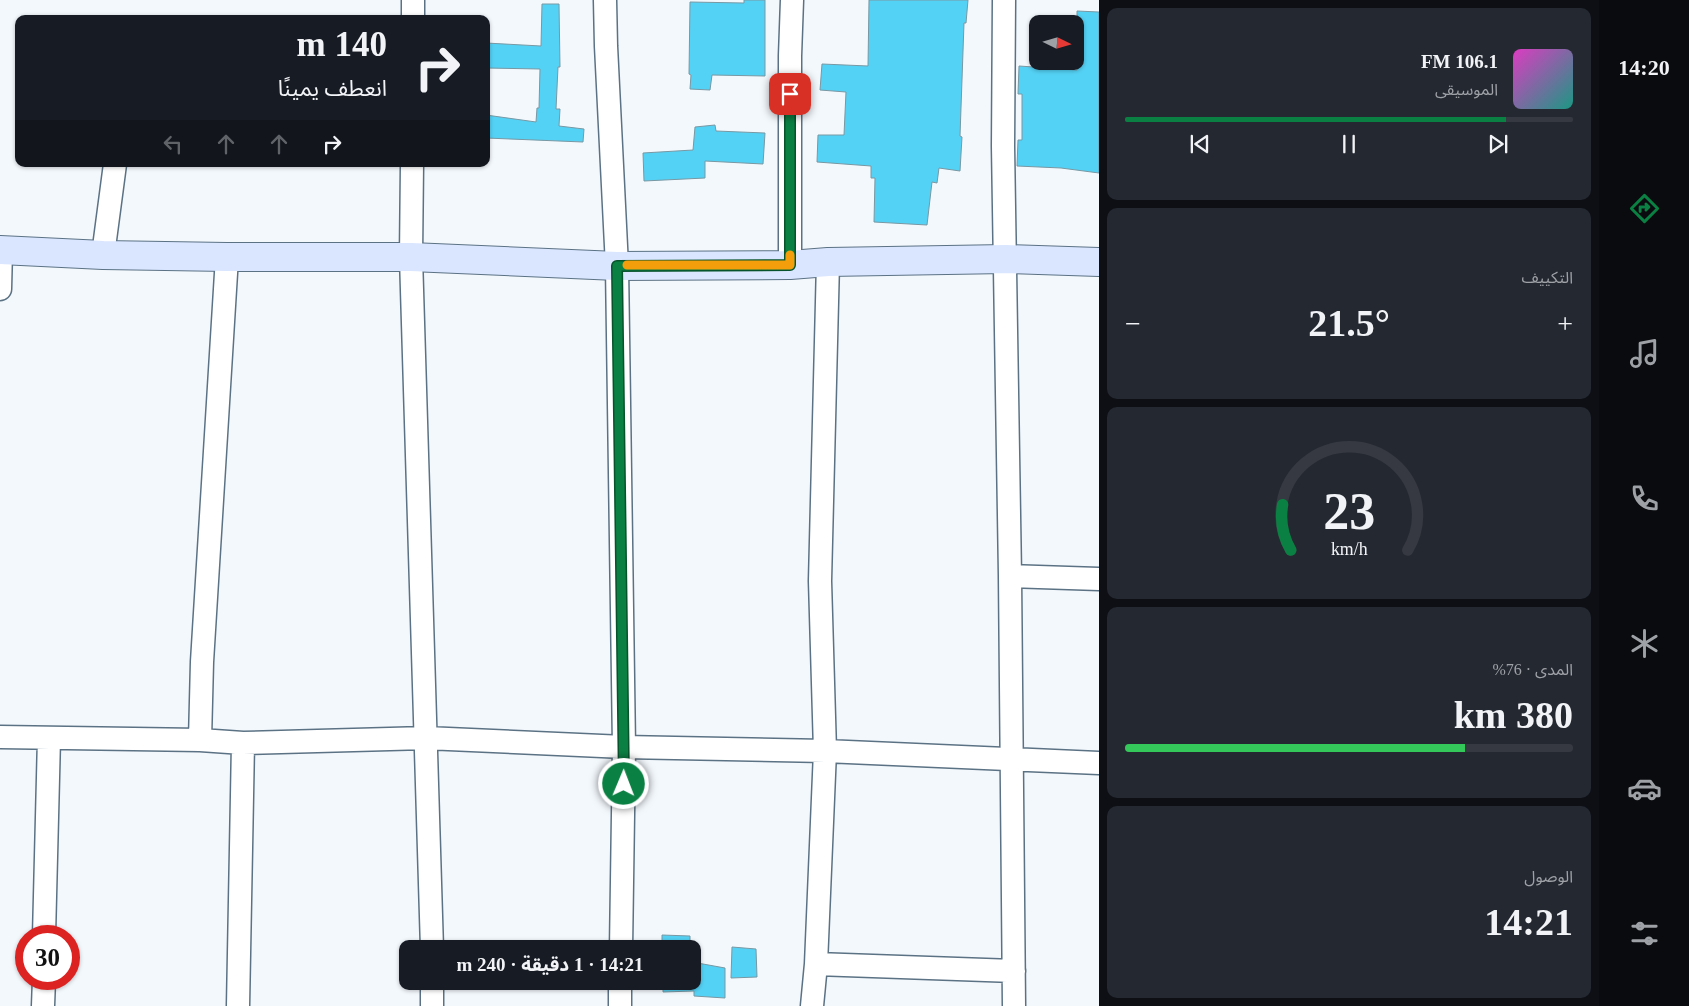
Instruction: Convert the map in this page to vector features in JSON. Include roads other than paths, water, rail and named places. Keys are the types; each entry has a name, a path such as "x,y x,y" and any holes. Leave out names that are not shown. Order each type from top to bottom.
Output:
{"main road":[{"path":"0,250 103,255 411,257 617,266 790,265 828,262 1006,259 1099,262"}],"street":[{"path":"413,0 413,15"},
{"path":"605,0 617,266 624,747 621,940"},
{"path":"790,265 790,56 792,0"},
{"path":"1004,0 1003,146 1006,259 1014,1006"},
{"path":"103,255 114,167"},
{"path":"412,167 411,257 432,940"},
{"path":"0,250 0,289"},
{"path":"200,740 202,662 227,257"},
{"path":"812,1006 816,964 824,751 820,581 828,262"},
{"path":"1010,576 1099,579"},
{"path":"0,737 200,740 243,743 426,738 624,747 824,751 1099,763"},
{"path":"44,925 49,738"},
{"path":"238,1006 243,743"},
{"path":"816,964 1014,971"},
{"path":"43,1006 44,990"},
{"path":"432,990 432,1006"},
{"path":"620,990 620,1006"}]}
